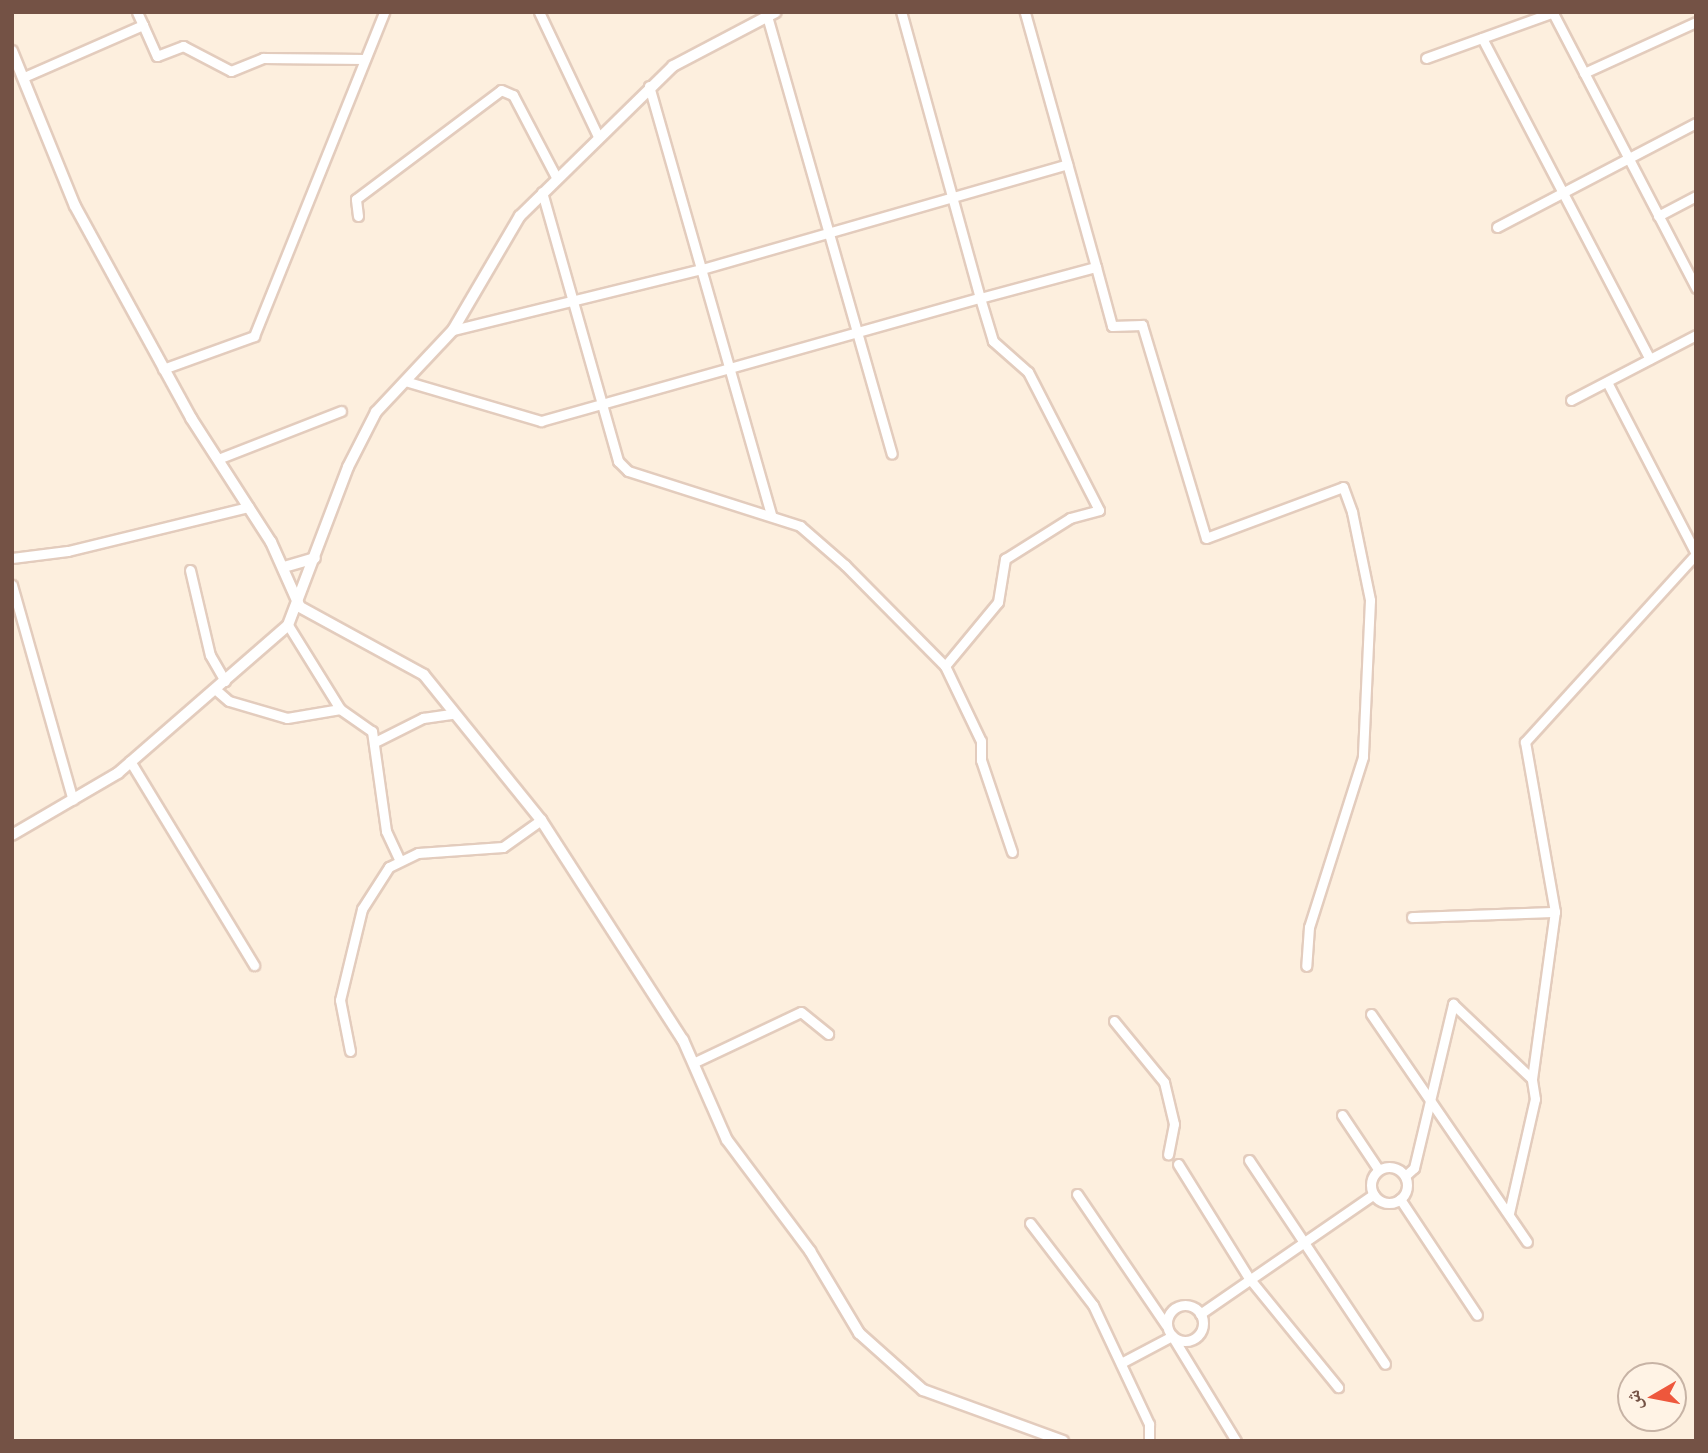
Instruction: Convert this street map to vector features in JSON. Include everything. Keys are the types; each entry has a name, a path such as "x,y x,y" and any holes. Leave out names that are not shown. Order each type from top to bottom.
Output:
{"street":[{"path":"137,12 158,56 183,46 231,71 263,58 365,59"},
{"path":"163,369 254,336 384,12"},
{"path":"538,12 597,134"},
{"path":"901,12 993,341 1028,372 1099,510 1070,518 1005,559 998,603 945,666"},
{"path":"1025,12 1112,326 1142,325 1206,538 1343,487 1352,512 1370,600 1363,757 1310,927 1306,966"},
{"path":"1426,58 1554,13 1696,288"},
{"path":"12,835 73,800 130,761 288,625 300,607 315,558 363,436 405,380 453,330 502,240 542,192 597,134 649,86 685,59 772,14 826,231 892,454"},
{"path":"1584,73 1696,22"},
{"path":"24,77 143,25"},
{"path":"1482,38 1650,359"},
{"path":"12,51 75,206 163,369 284,567 300,607 410,663 541,820 693,1063 727,1140 881,1357 923,1390 1063,1441"},
{"path":"649,86 771,515"},
{"path":"358,216 356,199 501,90 513,95 556,177"},
{"path":"1496,227 1696,123"},
{"path":"453,330 574,304 1068,164"},
{"path":"542,192 618,461 628,471 800,526 945,666 981,741 981,760 1012,852"},
{"path":"1658,216 1696,196"},
{"path":"405,380 541,421 1096,267"},
{"path":"1572,400 1696,335"},
{"path":"1509,1213 1535,1099 1532,1079 1555,912 1525,742 1696,554 1607,382"},
{"path":"218,459 341,411"},
{"path":"12,558 249,507"},
{"path":"284,567 315,558"},
{"path":"190,570 210,655 225,681"},
{"path":"12,585 73,800"},
{"path":"288,625 340,709 363,720 374,742 386,831 399,859"},
{"path":"215,689 229,701 287,718 340,709"},
{"path":"374,742 423,718 453,715"},
{"path":"130,761 254,965"},
{"path":"351,1051 340,1000 359,922 376,884 399,859 503,846 541,820"},
{"path":"1412,917 1555,912"},
{"path":"1477,1315 1400,1199 1405,1175 1414,1168 1453,1004 1532,1079"},
{"path":"693,1063 801,1012 828,1034"},
{"path":"1371,1014 1527,1242"},
{"path":"1114,1021 1164,1082 1174,1124 1168,1154"},
{"path":"1200,1314 1374,1194 1378,1169 1342,1115"},
{"path":"1249,1160 1385,1364"},
{"path":"1178,1164 1249,1278 1338,1387"},
{"path":"1378,1169 1396,1168 1405,1175"},
{"path":"1077,1194 1166,1325 1236,1441"},
{"path":"1374,1194 1386,1203 1400,1199"},
{"path":"1030,1223 1093,1305 1149,1424 1149,1441"},
{"path":"1166,1325 1179,1306 1200,1314"},
{"path":"1121,1363 1171,1336 1193,1340 1201,1331 1200,1314"}]}
